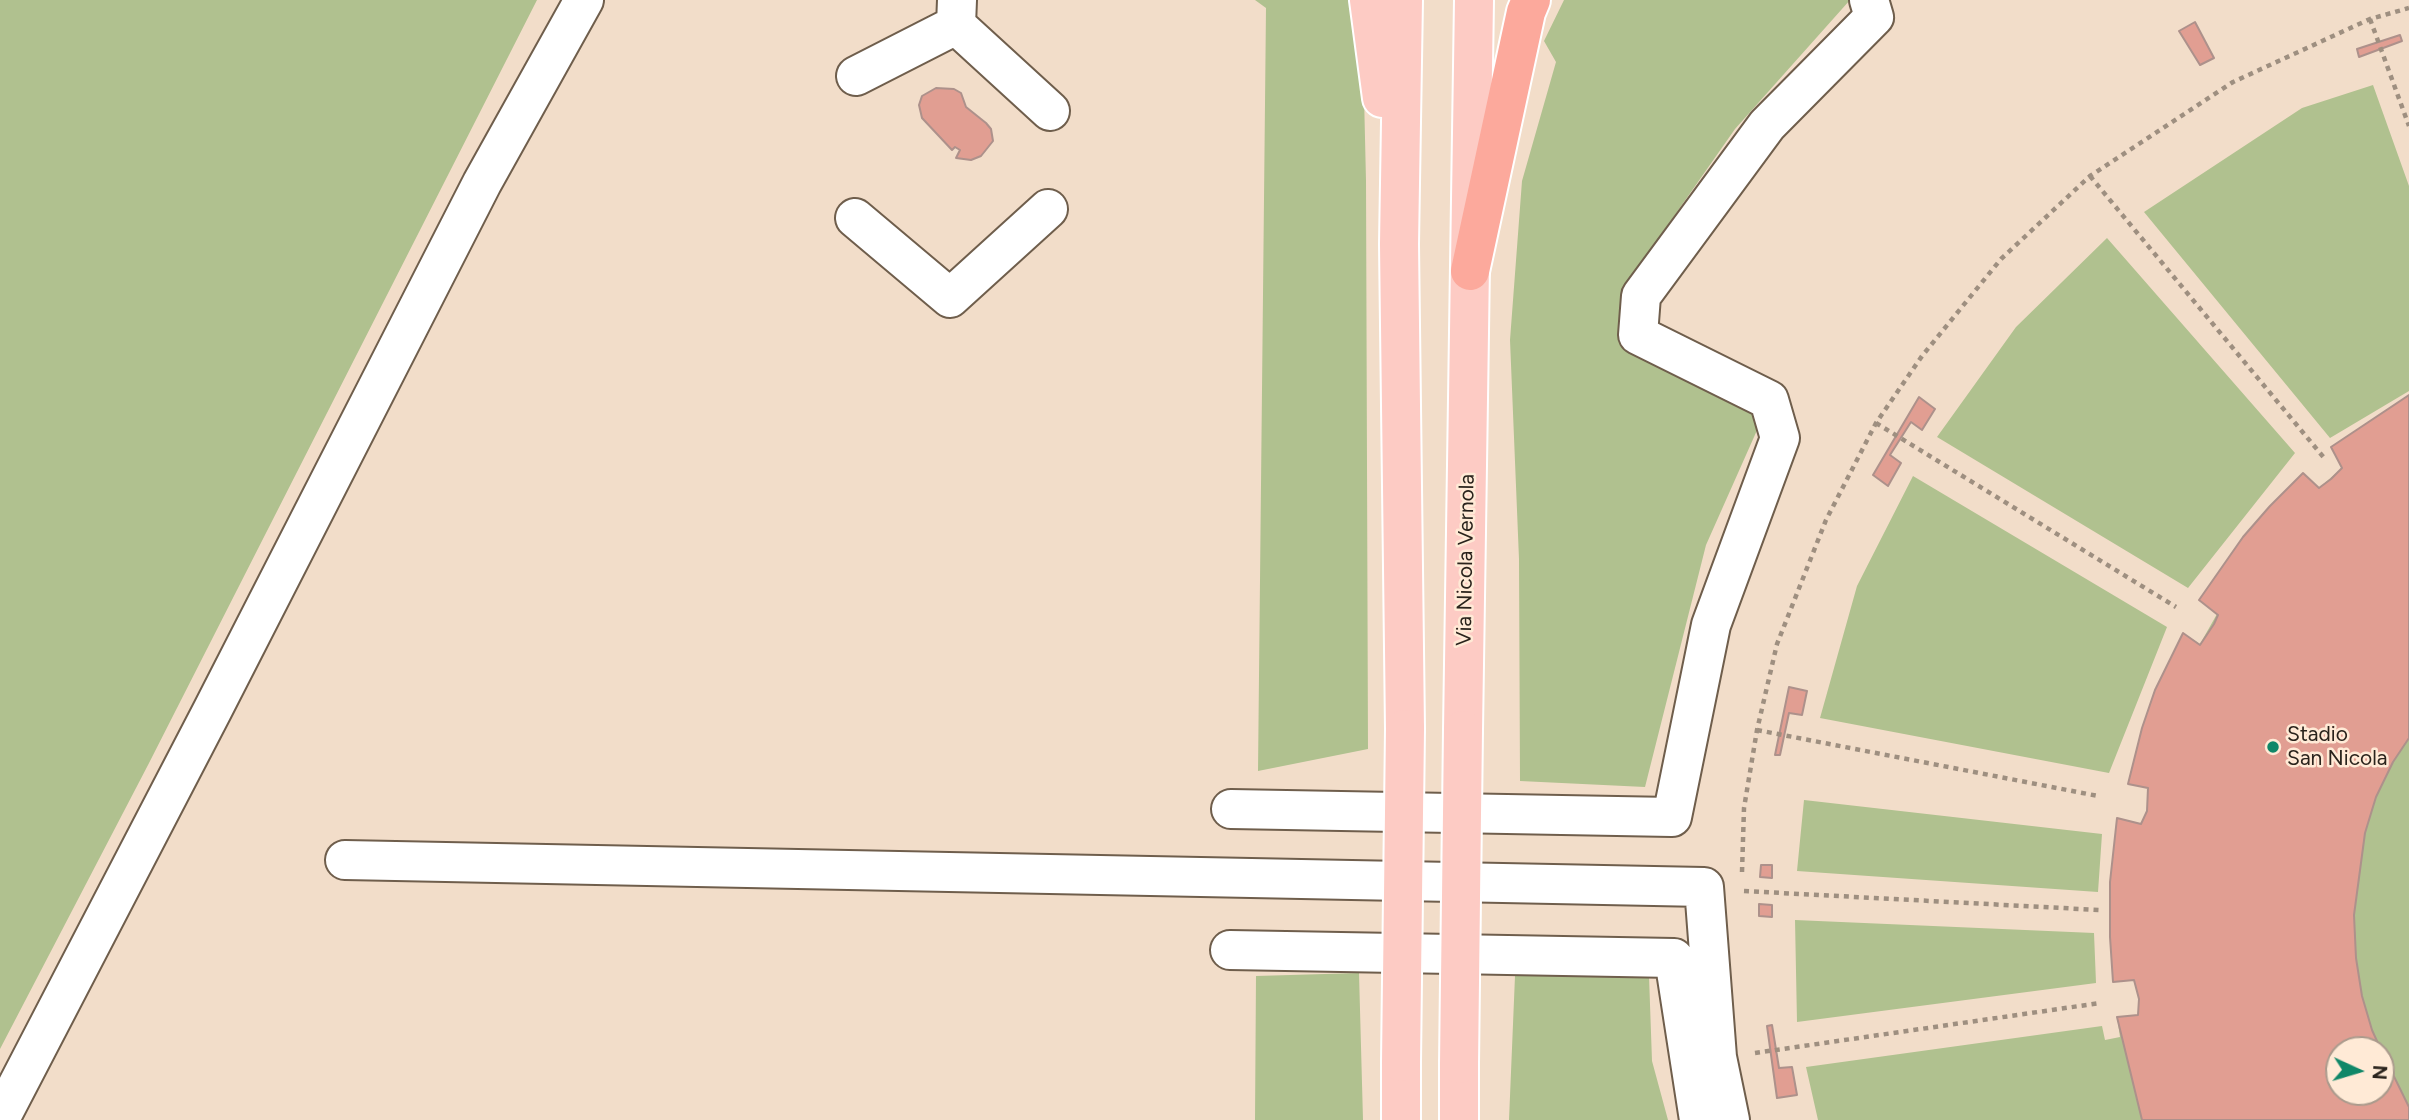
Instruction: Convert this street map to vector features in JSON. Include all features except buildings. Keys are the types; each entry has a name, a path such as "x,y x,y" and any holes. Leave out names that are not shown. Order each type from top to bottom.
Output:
{"highway":[{"path":"1470,271 1526,12 1531,0"}],"main road":[{"path":"1369,0 1399,244"},
{"path":"1401,1120 1405,729 1399,244 1403,0"},
{"name":"Via Nicola Vernola","path":"1459,1120 1474,0"}],"street":[{"path":"0,1119 482,183 584,0"},
{"path":"1231,809 1672,817 1711,625 1780,438 1769,400 1638,335 1641,296 1767,125 1874,17 1869,0"},
{"path":"856,76 957,13 1050,111"},
{"path":"855,218 950,298 1048,209"},
{"path":"345,860 1704,887 1717,1057 1730,1120"},
{"path":"1230,950 1674,958 1699,1120"}],"path":[{"path":"1742,877 1744,808 1756,730 1777,644 1826,520 1876,423 1922,356 2001,259 2090,176 2233,82 2370,19 2409,8"},
{"path":"2370,19 2409,126"},
{"path":"2090,176 2325,459"},
{"path":"1876,423 2176,607"},
{"path":"1756,730 2098,796"},
{"path":"1741,903 1741,891 2099,910"},
{"path":"1748,1054 2101,1003"}],"green space":[{"path":"0,0 537,0 148,765 0,1049"},
{"path":"1255,0 1352,0 1363,52 1366,181 1368,749 1258,771 1266,8"},
{"path":"1564,0 1850,0 1735,129 1630,279 1621,337 1751,406 1758,428 1706,545 1645,787 1520,781 1519,559 1510,340 1522,181 1556,62 1544,41"},
{"path":"2373,85 2409,186 2409,391 2330,438 2144,212 2302,108"},
{"path":"2107,238 2295,453 2188,588 1937,437 2016,327"},
{"name":"Stadio San Nicola","path":"2409,395 2409,1120 1818,1120 1806,1067 2102,1026 2105,1040 2120,1037 2117,1017 2138,1015 2139,999 2134,980 2113,982 2110,882 2117,818 2141,824 2147,811 2148,788 2128,784 2155,690 2183,633 2200,644 2217,614 2199,600 2243,537 2303,473 2319,488 2342,468 2331,447"},
{"path":"1913,476 2167,627 2109,773 1820,718 1857,586"},
{"path":"1804,800 2102,834 2098,892 1797,871"},
{"path":"1795,920 2094,933 2096,983 1797,1022"},
{"path":"1359,973 1363,1120 1255,1120 1256,976"},
{"path":"1515,976 1649,976 1652,1061 1668,1120 1509,1120"}],"place":[{"name":"Stadio San Nicola","path":"2273,747"}]}
